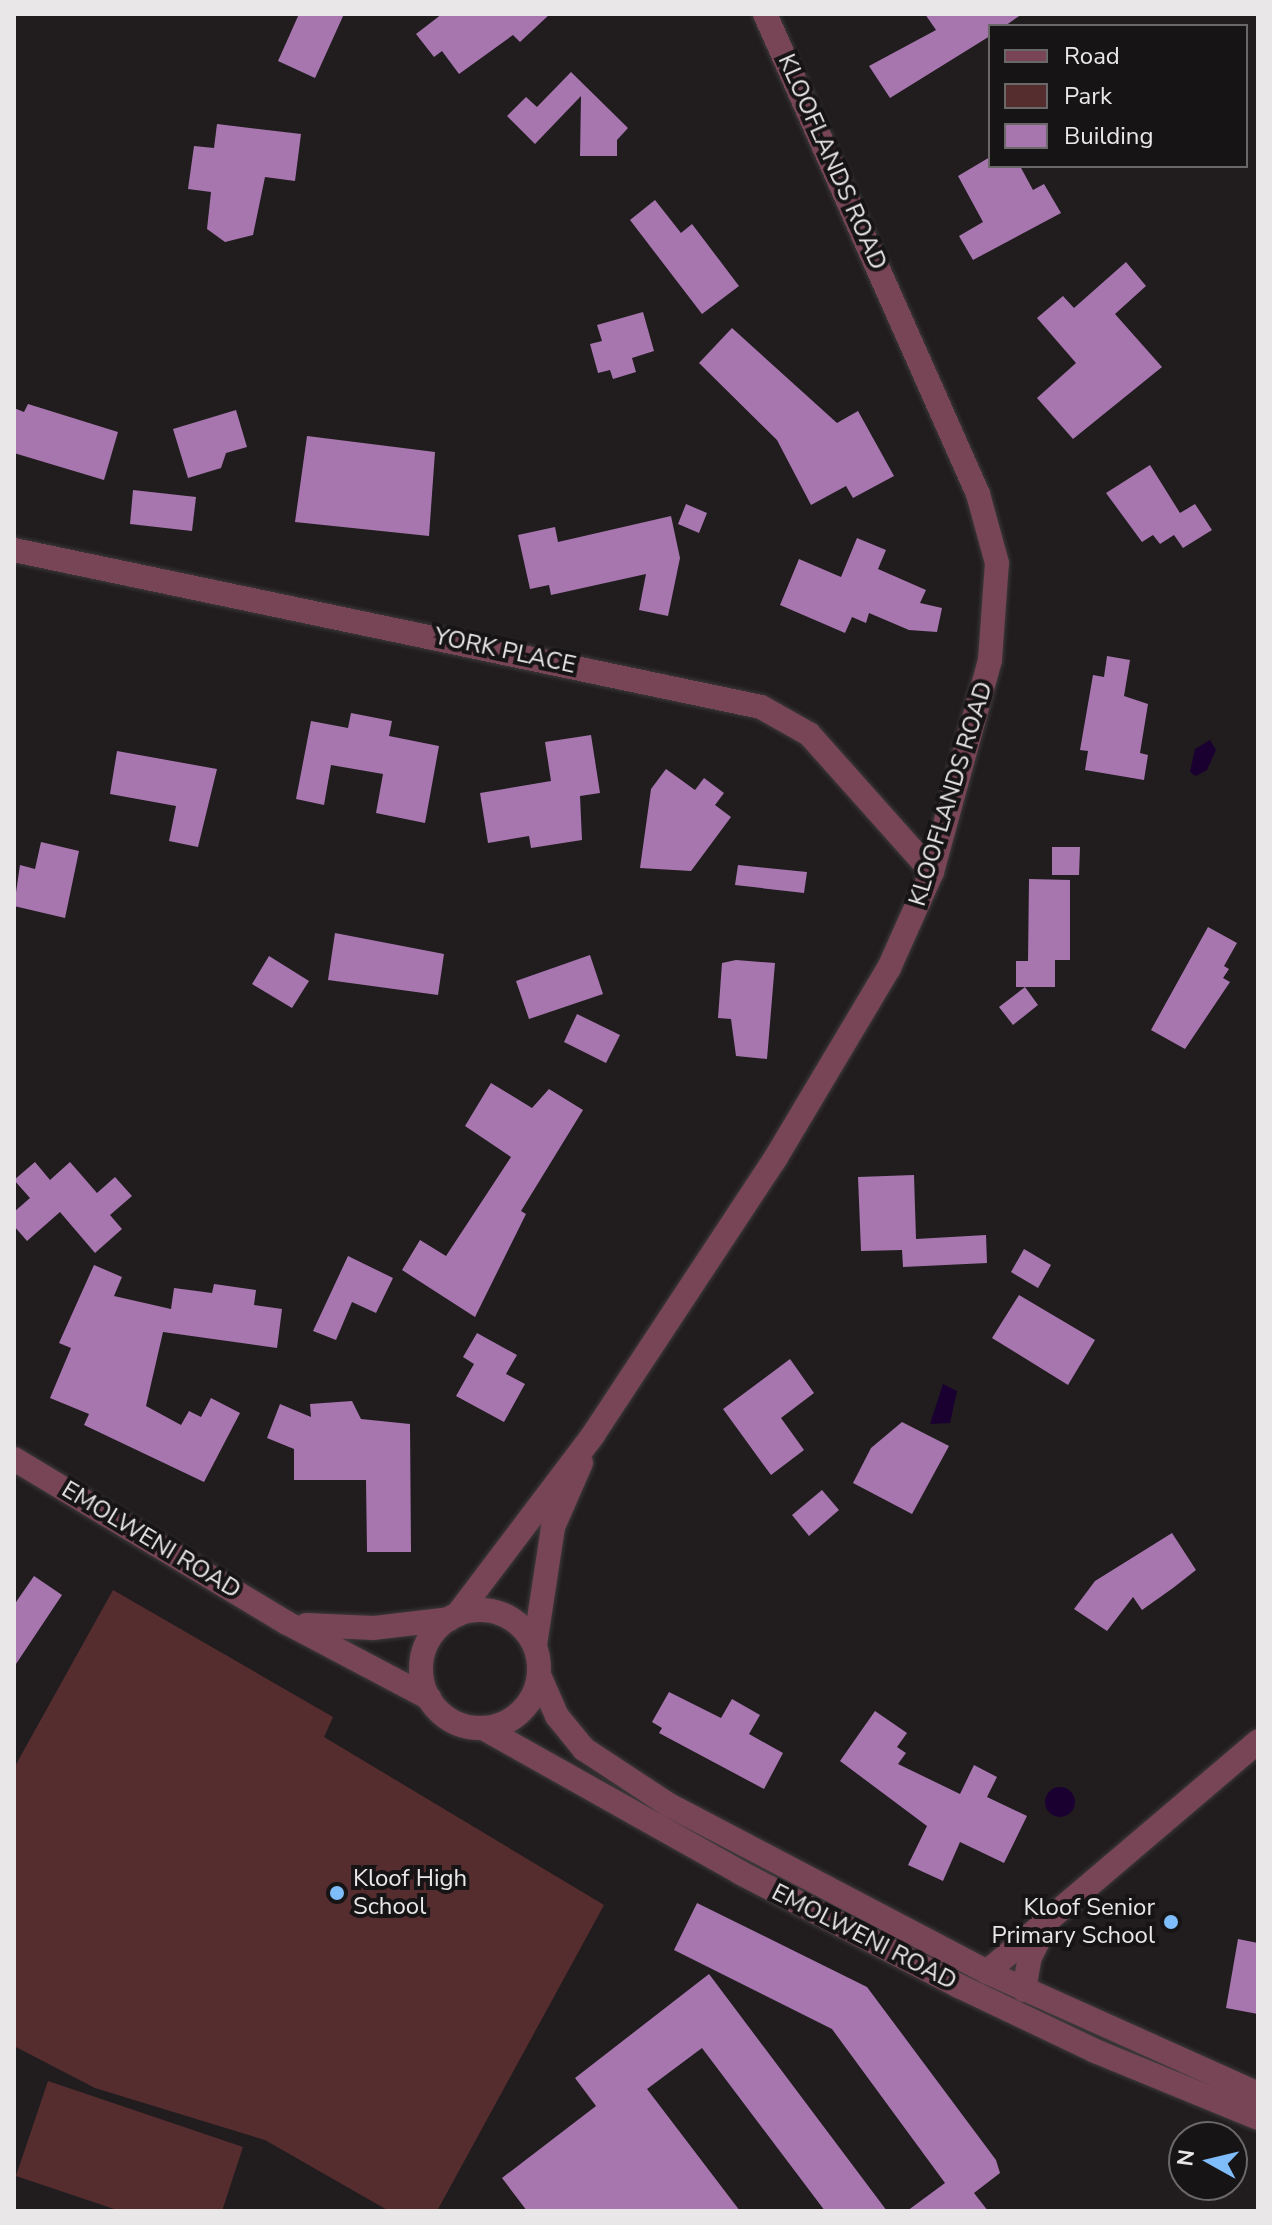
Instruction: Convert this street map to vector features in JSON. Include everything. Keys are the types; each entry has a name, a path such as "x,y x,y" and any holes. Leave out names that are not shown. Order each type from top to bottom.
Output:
{"street":[{"name":"KLOOFLANDS ROAD","path":"453,1617 593,1435 828,1073 889,968 932,872 990,660 997,563 978,494 765,14"},
{"name":"YORK PLACE","path":"14,550 761,707 809,734 932,872"},
{"name":"KLOOFLANDS ROAD","path":"535,1645 553,1527 593,1435"},
{"name":"EMOLWENI ROAD","path":"14,1459 287,1623 429,1698"},
{"path":"473,1610 506,1616 535,1645 539,1675 526,1706 499,1725 483,1728 446,1717 429,1698 422,1663 426,1646 453,1617 473,1610"},
{"name":"EMOLWENI ROAD","path":"287,1623 350,1629 453,1617"},
{"name":"EMOLWENI ROAD","path":"539,1675 563,1725 601,1764 758,1856 1024,1990 1258,2094"},
{"name":"EMOLWENI ROAD","path":"483,1728 741,1873 959,1986 1095,2051 1258,2118"},
{"path":"987,1972 1258,1741"},
{"path":"1024,1990 1030,1957 1052,1915"}],"green space":[{"path":"113,1590 333,1717 324,1737 604,1905 437,2211 389,2211 265,2140 95,2088 14,2046 14,1768"},
{"path":"48,2081 243,2147 222,2211 120,2211 16,2176"}],"shaded area":[{"path":"1210,740 1216,750 1207,770 1196,776 1190,772 1195,749"},
{"path":"943,1384 957,1391 950,1423 930,1424"},
{"path":"1060,1787 1071,1791 1075,1802 1071,1813 1060,1817 1049,1813 1045,1802 1049,1791"}],"building":[{"path":"299,14 344,14 315,78 278,61"},
{"path":"442,14 550,14 520,42 513,35 459,74 442,51 434,57 416,34"},
{"path":"925,14 1022,14 1008,24 988,24 988,37 890,98 869,66 936,30"},
{"path":"571,72 628,128 617,140 617,156 580,156 581,96 535,144 507,116 526,97 537,107"},
{"path":"217,124 301,134 295,181 265,177 253,235 225,242 207,229 211,192 188,189 194,146 214,148"},
{"path":"988,158 988,168 1021,168 1033,190 1044,184 1061,213 973,260 959,236 983,222 958,176"},
{"path":"655,200 681,233 692,224 739,286 702,314 630,220"},
{"path":"1126,262 1146,286 1115,314 1162,367 1073,439 1037,398 1076,363 1037,318 1063,296 1074,308"},
{"path":"643,312 654,351 632,358 636,372 613,379 610,370 598,373 590,344 602,341 597,325"},
{"path":"732,328 837,423 858,411 894,476 853,498 846,486 811,505 777,440 699,363"},
{"path":"28,404 118,432 104,480 14,453 14,408 24,412"},
{"path":"236,410 247,447 226,453 221,468 188,478 173,429"},
{"path":"307,436 435,452 429,536 295,522"},
{"path":"1150,465 1180,513 1195,504 1212,530 1183,548 1174,535 1160,544 1153,535 1142,542 1106,493"},
{"path":"133,490 196,497 192,531 130,524"},
{"path":"686,504 707,513 699,533 678,524"},
{"path":"671,516 680,558 668,616 639,610 646,574 551,595 549,585 530,589 518,535 555,527 558,542"},
{"path":"857,538 886,550 878,569 926,590 920,603 942,608 937,632 909,630 869,613 866,623 852,617 845,633 780,605 799,559 841,577"},
{"path":"1107,656 1130,660 1124,696 1148,704 1140,753 1148,755 1144,780 1085,770 1088,751 1080,750 1093,675 1104,677"},
{"path":"351,713 392,721 389,736 439,746 425,823 376,813 383,774 331,765 324,805 296,799 311,721 348,728"},
{"path":"591,735 600,793 580,796 582,840 531,848 529,836 488,843 480,793 551,781 545,742"},
{"path":"117,751 217,769 198,847 169,841 176,806 110,794"},
{"path":"666,769 695,790 704,778 724,793 715,805 731,817 691,871 640,868 651,789"},
{"path":"41,842 79,851 65,918 14,906 20,865 35,869"},
{"path":"1052,847 1080,847 1079,875 1052,875"},
{"path":"738,865 807,872 804,893 735,885"},
{"path":"1029,879 1070,880 1070,960 1055,960 1055,987 1016,987 1016,961 1028,961"},
{"path":"1208,927 1237,943 1224,966 1229,969 1223,978 1230,982 1185,1049 1151,1030"},
{"path":"335,933 444,954 438,995 328,980"},
{"path":"590,955 603,994 529,1019 516,981"},
{"path":"269,956 309,981 292,1008 252,984"},
{"path":"736,960 775,963 767,1059 736,1056 731,1019 718,1018 722,963"},
{"path":"1025,987 1038,1005 1013,1025 999,1007"},
{"path":"577,1014 620,1035 606,1063 564,1042"},
{"path":"491,1083 532,1108 549,1089 583,1110 521,1211 526,1214 475,1317 402,1270 420,1240 446,1256 511,1157 465,1126"},
{"path":"35,1162 50,1180 70,1162 97,1193 115,1177 132,1196 110,1215 122,1229 95,1253 60,1212 27,1241 14,1226 14,1212 30,1198 14,1180"},
{"path":"914,1175 916,1239 986,1235 987,1263 903,1267 902,1250 861,1251 858,1177"},
{"path":"1024,1249 1051,1265 1038,1288 1011,1272"},
{"path":"348,1256 393,1278 376,1313 352,1302 336,1340 313,1331"},
{"path":"94,1265 122,1277 114,1296 171,1309 174,1288 212,1293 214,1284 256,1290 254,1305 282,1309 277,1348 163,1332 146,1406 181,1425 189,1411 201,1417 211,1398 240,1413 204,1482 84,1425 89,1414 50,1398 71,1348 59,1343"},
{"path":"1019,1295 1095,1340 1068,1385 992,1338"},
{"path":"477,1333 517,1355 506,1374 525,1384 504,1422 456,1396 474,1364 463,1357"},
{"path":"790,1359 814,1393 781,1418 804,1450 771,1475 723,1409"},
{"path":"352,1401 361,1419 410,1424 411,1552 367,1552 366,1480 294,1480 294,1449 267,1438 280,1404 311,1417 310,1404"},
{"path":"902,1422 949,1446 912,1514 853,1483 871,1448"},
{"path":"822,1490 839,1510 809,1536 792,1515"},
{"path":"1172,1533 1196,1570 1173,1588 1142,1610 1133,1597 1107,1631 1074,1609 1095,1581"},
{"path":"34,1576 62,1595 14,1667 14,1605"},
{"path":"669,1692 721,1718 732,1699 760,1715 749,1734 783,1753 764,1789 659,1733 662,1728 652,1722"},
{"path":"875,1711 907,1733 897,1747 906,1753 898,1764 960,1794 974,1765 997,1777 987,1797 1027,1816 1004,1863 960,1842 943,1881 908,1865 927,1826 840,1761"},
{"path":"697,1903 867,1987 996,2160 1000,2173 974,2193 988,2211 907,2211 945,2183 832,2029 674,1950"},
{"path":"1238,1939 1258,1943 1258,2014 1226,2008"},
{"path":"709,1974 887,2211 825,2211 702,2048 647,2089 740,2211 527,2211 502,2178 596,2106 575,2078"}],"place":[{"name":"Kloof High School","path":"337,1893"},
{"name":"Kloof Senior Primary School","path":"1171,1922"}]}
